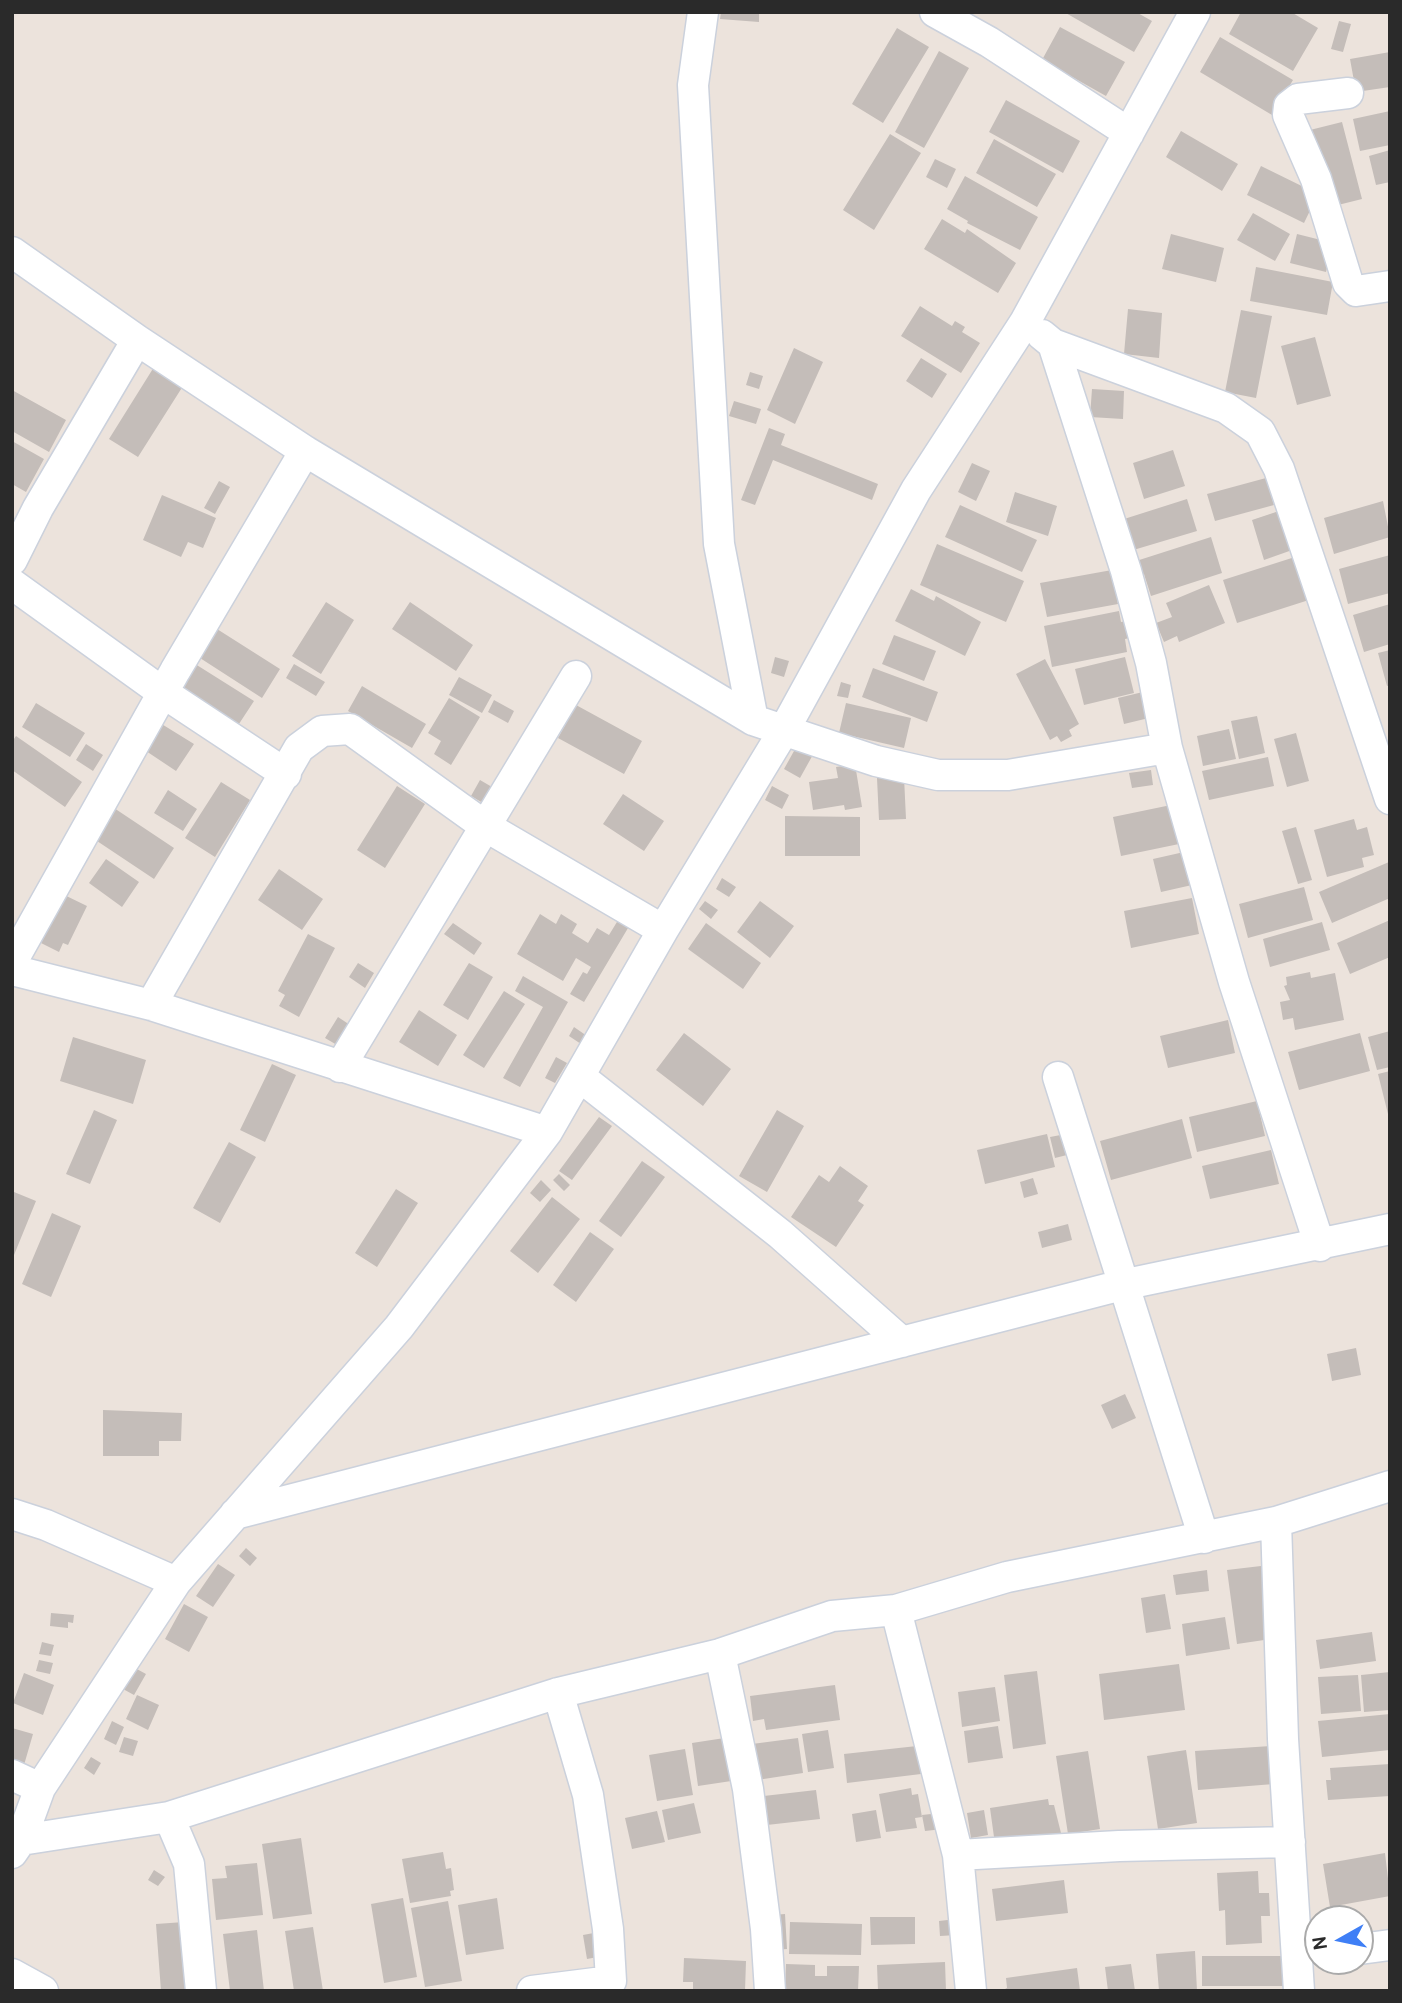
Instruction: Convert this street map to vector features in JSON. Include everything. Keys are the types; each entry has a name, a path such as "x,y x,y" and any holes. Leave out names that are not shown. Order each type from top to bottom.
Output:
{"street":[{"path":"703,12 693,85 719,544 753,720"},
{"path":"935,12 989,41 1129,133"},
{"path":"16,1846 40,1788 176,1582 400,1327 547,1132 663,930 783,732 916,490 1025,322 1195,12"},
{"path":"1348,93 1298,99 1289,106 1288,115 1315,178 1348,284 1356,291 1390,286"},
{"path":"12,252 137,340 305,451 753,720 876,761 938,775 1008,775 1167,748"},
{"path":"1025,322 1053,344 1226,408 1260,432 1279,469 1390,799"},
{"path":"12,560 38,508 137,340"},
{"path":"1053,344 1130,584 1152,663 1167,748 1234,982 1320,1246"},
{"path":"12,962 162,692 305,451"},
{"path":"12,584 162,692 286,774"},
{"path":"340,1067 576,676"},
{"path":"151,1005 299,748 322,731 350,729 485,826 663,930"},
{"path":"12,970 151,1005 547,1132"},
{"path":"579,1076 780,1234 902,1342"},
{"path":"1058,1077 1122,1285 1205,1538"},
{"path":"235,1514 1122,1285 1320,1246 1390,1229"},
{"path":"16,1846 169,1817 558,1693 720,1654 832,1616 896,1610 1007,1577 1276,1522 1390,1486"},
{"path":"12,1514 46,1525 176,1582"},
{"path":"1276,1522 1283,1739 1290,1842 1304,1931"},
{"path":"896,1610 958,1855 971,1991"},
{"path":"720,1654 748,1789 766,1929 770,1991"},
{"path":"533,1991 612,1986 608,1929 588,1795 558,1693"},
{"path":"12,1775 40,1788"},
{"path":"169,1817 188,1864 201,1991"},
{"path":"958,1855 1119,1846 1290,1842"},
{"path":"12,1974 43,1991"}],"building":[{"path":"721,12 759,12 759,22 720,19"},
{"path":"1064,12 1136,12 1152,21 1134,52"},
{"path":"1241,12 1291,12 1318,28 1293,71 1229,34"},
{"path":"1339,21 1351,24 1343,52 1331,49"},
{"path":"1060,27 1125,62 1106,96 1042,60"},
{"path":"897,28 929,47 883,123 852,104"},
{"path":"1220,37 1293,80 1272,115 1200,72"},
{"path":"939,51 969,68 924,148 895,132"},
{"path":"1390,52 1390,87 1356,92 1350,59"},
{"path":"1006,100 1080,141 1063,173 989,132"},
{"path":"1390,111 1390,145 1360,151 1353,119"},
{"path":"1342,122 1362,199 1326,208 1306,131"},
{"path":"1181,131 1238,164 1222,191 1166,157"},
{"path":"890,134 921,153 874,230 843,210"},
{"path":"994,139 1056,174 1037,207 976,173"},
{"path":"1390,150 1390,182 1376,185 1369,156"},
{"path":"935,159 956,169 947,188 926,177"},
{"path":"1261,166 1318,194 1304,223 1247,195"},
{"path":"965,176 1038,217 1020,250 967,223 968,221 947,209"},
{"path":"1253,213 1290,234 1275,261 1237,240"},
{"path":"942,219 965,233 967,229 1016,263 998,293 924,249"},
{"path":"1171,234 1224,248 1216,282 1162,269"},
{"path":"1297,234 1333,243 1326,272 1290,263"},
{"path":"1256,267 1333,282 1327,315 1250,301"},
{"path":"920,306 952,326 955,321 965,327 962,332 980,343 961,373 901,336"},
{"path":"1128,309 1162,313 1159,358 1124,354"},
{"path":"1241,310 1272,316 1256,398 1225,392"},
{"path":"1315,337 1331,396 1297,405 1281,346"},
{"path":"794,348 823,362 795,424 767,410"},
{"path":"921,358 947,374 932,398 906,381"},
{"path":"154,367 183,386 138,457 109,439"},
{"path":"750,372 763,376 759,389 746,385"},
{"path":"1092,389 1124,391 1123,419 1090,417"},
{"path":"12,390 66,420 49,452 12,431"},
{"path":"734,401 761,409 756,424 729,416"},
{"path":"769,428 785,434 781,445 878,484 872,500 773,460 755,505 741,500"},
{"path":"12,441 44,459 26,492 12,484"},
{"path":"1173,450 1185,486 1144,499 1133,463"},
{"path":"972,463 990,471 976,501 958,492"},
{"path":"1266,478 1274,505 1215,521 1207,494"},
{"path":"219,481 230,487 215,514 204,508"},
{"path":"1015,492 1057,506 1048,536 1006,522"},
{"path":"162,495 216,518 203,548 188,542 181,557 143,540"},
{"path":"1187,499 1197,531 1130,551 1121,520"},
{"path":"1383,501 1390,537 1334,554 1324,518"},
{"path":"960,505 1037,540 1022,572 945,537"},
{"path":"1282,510 1295,549 1264,560 1252,520"},
{"path":"1211,537 1222,573 1151,596 1144,574 1137,576 1133,562"},
{"path":"937,544 1024,581 1006,622 920,585"},
{"path":"1390,555 1390,593 1348,604 1339,569"},
{"path":"1298,556 1312,599 1237,623 1223,580"},
{"path":"1112,570 1118,604 1047,617 1040,583"},
{"path":"1209,585 1225,623 1179,642 1177,636 1164,642 1156,623 1172,617 1166,603"},
{"path":"911,589 934,601 936,596 981,622 965,656 895,621"},
{"path":"326,602 354,620 321,674 292,656"},
{"path":"410,602 473,645 456,671 392,629"},
{"path":"1390,604 1390,644 1364,652 1353,615"},
{"path":"1119,611 1121,622 1131,620 1134,637 1125,639 1127,652 1052,667 1044,626"},
{"path":"217,629 280,669 262,698 200,658"},
{"path":"894,635 936,651 924,681 882,664"},
{"path":"1390,650 1390,685 1387,686 1378,653"},
{"path":"775,657 789,661 784,677 771,673"},
{"path":"1125,657 1134,693 1084,705 1075,669"},
{"path":"1045,659 1079,724 1069,730 1072,736 1061,742 1057,736 1050,740 1016,674"},
{"path":"192,662 254,701 235,730 174,691"},
{"path":"294,664 325,682 316,696 286,678"},
{"path":"873,668 938,692 927,722 862,697"},
{"path":"459,677 492,695 482,713 449,695"},
{"path":"841,682 851,685 848,698 837,696"},
{"path":"362,686 426,724 412,748 348,711"},
{"path":"1147,691 1153,717 1124,724 1118,698"},
{"path":"449,698 480,717 451,765 434,754 441,741 428,733"},
{"path":"494,700 514,711 508,723 488,712"},
{"path":"36,703 85,733 70,757 22,727"},
{"path":"846,703 911,718 904,748 839,733"},
{"path":"576,705 642,741 624,774 558,738"},
{"path":"1257,716 1265,753 1239,759 1231,721"},
{"path":"160,723 194,744 176,771 143,749"},
{"path":"1229,729 1236,759 1203,766 1197,736"},
{"path":"1296,733 1309,781 1287,787 1274,739"},
{"path":"16,736 82,782 65,807 12,770 12,742"},
{"path":"799,742 815,751 800,778 784,769"},
{"path":"86,744 103,755 93,771 76,760"},
{"path":"1268,757 1274,786 1209,800 1202,771"},
{"path":"855,764 862,807 845,810 844,805 813,810 809,782 838,778 836,767"},
{"path":"1151,770 1153,785 1132,788 1129,773"},
{"path":"904,777 906,819 879,820 877,778"},
{"path":"480,780 492,787 483,803 471,796"},
{"path":"221,782 250,800 215,857 185,838"},
{"path":"397,786 425,804 385,868 357,850"},
{"path":"772,786 789,795 782,809 765,800"},
{"path":"168,790 197,809 183,831 154,813"},
{"path":"623,794 664,821 644,851 603,824"},
{"path":"108,804 174,848 154,879 88,835"},
{"path":"1171,805 1179,844 1121,856 1113,817"},
{"path":"785,816 860,817 860,856 785,856"},
{"path":"1354,819 1357,830 1367,827 1374,855 1362,858 1364,867 1327,877 1314,830"},
{"path":"1296,827 1312,880 1298,884 1282,831"},
{"path":"1184,852 1192,885 1161,892 1153,859"},
{"path":"106,859 139,882 122,907 89,883"},
{"path":"1389,862 1390,898 1332,923 1319,892"},
{"path":"279,869 323,899 302,930 258,900"},
{"path":"722,878 736,887 729,897 716,889"},
{"path":"1304,887 1313,920 1248,938 1239,904"},
{"path":"52,889 87,906 68,945 63,943 59,952 41,943 45,934 34,929"},
{"path":"1192,898 1199,934 1131,948 1124,911"},
{"path":"705,901 718,910 711,919 699,909"},
{"path":"760,901 794,926 770,958 737,932"},
{"path":"540,914 556,924 561,914 577,924 572,933 588,943 597,928 609,935 620,917 631,923 584,1002 570,994 583,972 587,974 591,967 576,958 563,981 517,954"},
{"path":"1390,920 1390,957 1350,974 1337,943"},
{"path":"1322,922 1330,950 1270,967 1263,939"},
{"path":"453,923 482,943 474,955 444,934"},
{"path":"706,923 761,963 743,989 688,949"},
{"path":"308,934 335,948 299,1017 279,1006 285,995 278,991"},
{"path":"358,963 374,973 365,988 349,977"},
{"path":"469,963 493,977 468,1020 443,1005"},
{"path":"1310,972 1311,978 1335,973 1344,1020 1295,1030 1293,1018 1283,1020 1280,1002 1290,1000 1284,986 1287,985 1286,977"},
{"path":"523,976 568,1002 520,1087 503,1078 543,1007 515,991"},
{"path":"504,991 525,1004 484,1068 463,1055"},
{"path":"419,1010 457,1035 438,1066 399,1042"},
{"path":"338,1017 350,1025 337,1045 325,1038"},
{"path":"1228,1020 1235,1053 1168,1068 1160,1036"},
{"path":"574,1027 587,1036 581,1044 569,1036"},
{"path":"1390,1031 1390,1067 1377,1070 1368,1037"},
{"path":"684,1033 731,1069 703,1106 656,1070"},
{"path":"1360,1033 1370,1071 1299,1090 1288,1052"},
{"path":"73,1037 146,1060 133,1104 60,1081"},
{"path":"556,1057 567,1063 555,1083 545,1078"},
{"path":"272,1064 296,1075 265,1142 240,1130"},
{"path":"1390,1071 1390,1118 1389,1118 1378,1074"},
{"path":"1257,1101 1265,1136 1197,1152 1189,1117"},
{"path":"94,1110 117,1120 90,1184 66,1174"},
{"path":"777,1110 804,1126 767,1192 739,1176"},
{"path":"599,1117 612,1126 572,1180 559,1171"},
{"path":"1182,1119 1192,1158 1111,1180 1100,1141"},
{"path":"1047,1134 1055,1167 985,1184 977,1150"},
{"path":"1066,1134 1071,1154 1055,1158 1050,1137"},
{"path":"229,1142 256,1157 220,1223 193,1208"},
{"path":"1271,1150 1279,1184 1210,1199 1202,1166"},
{"path":"642,1161 665,1177 621,1237 599,1221"},
{"path":"840,1166 868,1186 858,1201 864,1205 836,1247 791,1217 819,1175 829,1182"},
{"path":"559,1174 570,1185 564,1191 553,1180"},
{"path":"1033,1178 1038,1194 1024,1198 1020,1182"},
{"path":"541,1180 551,1190 540,1202 530,1193"},
{"path":"396,1189 418,1203 377,1267 355,1253"},
{"path":"14,1192 36,1201 12,1260 12,1196"},
{"path":"552,1197 580,1219 538,1273 510,1251"},
{"path":"52,1213 81,1226 51,1297 22,1284"},
{"path":"1068,1224 1072,1240 1042,1248 1038,1232"},
{"path":"590,1232 614,1249 576,1302 553,1285"},
{"path":"1356,1348 1361,1375 1332,1381 1327,1354"},
{"path":"1125,1394 1136,1418 1112,1429 1101,1405"},
{"path":"103,1410 182,1413 181,1441 159,1441 159,1456 103,1456"},
{"path":"246,1548 257,1558 250,1566 239,1556"},
{"path":"218,1564 235,1575 213,1607 196,1596"},
{"path":"1261,1566 1271,1639 1237,1644 1227,1570"},
{"path":"1207,1570 1209,1591 1176,1595 1173,1575"},
{"path":"1165,1594 1171,1629 1146,1633 1141,1598"},
{"path":"184,1604 208,1617 189,1652 165,1639"},
{"path":"51,1613 74,1615 73,1623 68,1622 68,1628 50,1626"},
{"path":"1225,1617 1230,1649 1186,1656 1182,1624"},
{"path":"1372,1632 1376,1661 1320,1669 1316,1640"},
{"path":"42,1642 54,1645 51,1656 39,1654"},
{"path":"39,1660 53,1663 50,1674 36,1671"},
{"path":"1179,1664 1185,1710 1104,1720 1099,1674"},
{"path":"135,1668 146,1674 134,1695 123,1689"},
{"path":"1037,1671 1046,1744 1013,1749 1004,1675"},
{"path":"1390,1672 1390,1710 1364,1712 1361,1675"},
{"path":"24,1673 54,1685 43,1715 13,1703"},
{"path":"1358,1675 1361,1711 1321,1714 1318,1677"},
{"path":"835,1685 840,1720 766,1730 764,1719 753,1721 750,1696"},
{"path":"995,1687 1000,1721 962,1727 958,1692"},
{"path":"137,1695 159,1705 148,1730 126,1719"},
{"path":"1390,1714 1390,1750 1322,1757 1318,1721"},
{"path":"112,1721 124,1727 116,1745 104,1739"},
{"path":"998,1726 1003,1758 968,1763 964,1731"},
{"path":"12,1728 33,1734 24,1765 12,1761"},
{"path":"828,1730 834,1768 808,1772 802,1734"},
{"path":"124,1737 138,1741 133,1756 119,1752"},
{"path":"731,1737 738,1780 698,1786 692,1743"},
{"path":"798,1738 803,1773 757,1780 752,1744"},
{"path":"917,1746 921,1774 847,1783 844,1754"},
{"path":"1271,1746 1274,1784 1198,1790 1195,1751"},
{"path":"685,1749 693,1795 657,1801 649,1755"},
{"path":"1186,1750 1197,1823 1158,1829 1147,1756"},
{"path":"1088,1751 1100,1829 1068,1834 1056,1756"},
{"path":"91,1757 101,1763 94,1775 84,1768"},
{"path":"1390,1764 1390,1796 1328,1800 1326,1780 1331,1780 1330,1768"},
{"path":"911,1788 912,1795 918,1794 922,1817 915,1818 917,1828 886,1832 879,1794"},
{"path":"816,1790 820,1819 758,1826 755,1797"},
{"path":"1048,1799 1049,1805 1054,1805 1061,1833 1052,1835 1053,1843 999,1845 997,1837 994,1837 990,1808"},
{"path":"694,1803 701,1833 668,1840 662,1810"},
{"path":"876,1810 881,1838 856,1842 852,1814"},
{"path":"984,1810 988,1835 971,1838 967,1813"},
{"path":"657,1811 665,1842 632,1849 625,1818"},
{"path":"940,1813 943,1829 925,1831 922,1815"},
{"path":"301,1838 312,1914 273,1919 262,1844"},
{"path":"443,1852 446,1869 451,1868 454,1890 450,1891 451,1896 410,1903 402,1859"},
{"path":"1385,1853 1390,1896 1330,1905 1323,1864"},
{"path":"257,1863 263,1915 216,1920 212,1879 227,1878 225,1866"},
{"path":"154,1870 165,1877 158,1886 148,1880"},
{"path":"1258,1871 1259,1893 1269,1893 1270,1916 1261,1916 1262,1943 1226,1945 1225,1910 1219,1911 1217,1873"},
{"path":"1064,1880 1068,1913 996,1921 992,1889"},
{"path":"403,1898 417,1977 384,1983 371,1904"},
{"path":"497,1898 504,1949 466,1955 458,1905"},
{"path":"448,1901 462,1981 425,1987 411,1908"},
{"path":"785,1914 787,1949 774,1950 772,1915"},
{"path":"870,1917 915,1917 915,1944 871,1945"},
{"path":"956,1919 957,1935 940,1936 939,1921"},
{"path":"184,1922 188,1991 161,1991 156,1924"},
{"path":"790,1922 862,1924 861,1955 789,1954"},
{"path":"313,1927 323,1991 294,1991 285,1931"},
{"path":"257,1930 264,1991 230,1991 223,1934"},
{"path":"599,1932 603,1956 587,1959 583,1935"},
{"path":"1195,1951 1197,1991 1159,1991 1156,1954"},
{"path":"1202,1956 1284,1956 1284,1986 1202,1986"},
{"path":"684,1958 746,1961 745,1991 693,1991 693,1982 683,1982"},
{"path":"945,1962 946,1991 878,1991 877,1965"},
{"path":"786,1964 815,1965 815,1976 827,1976 827,1966 859,1966 858,1991 785,1991"},
{"path":"1131,1964 1135,1991 1108,1991 1105,1967"},
{"path":"1077,1968 1080,1991 1001,1991 1007,1988 1006,1978"}]}
